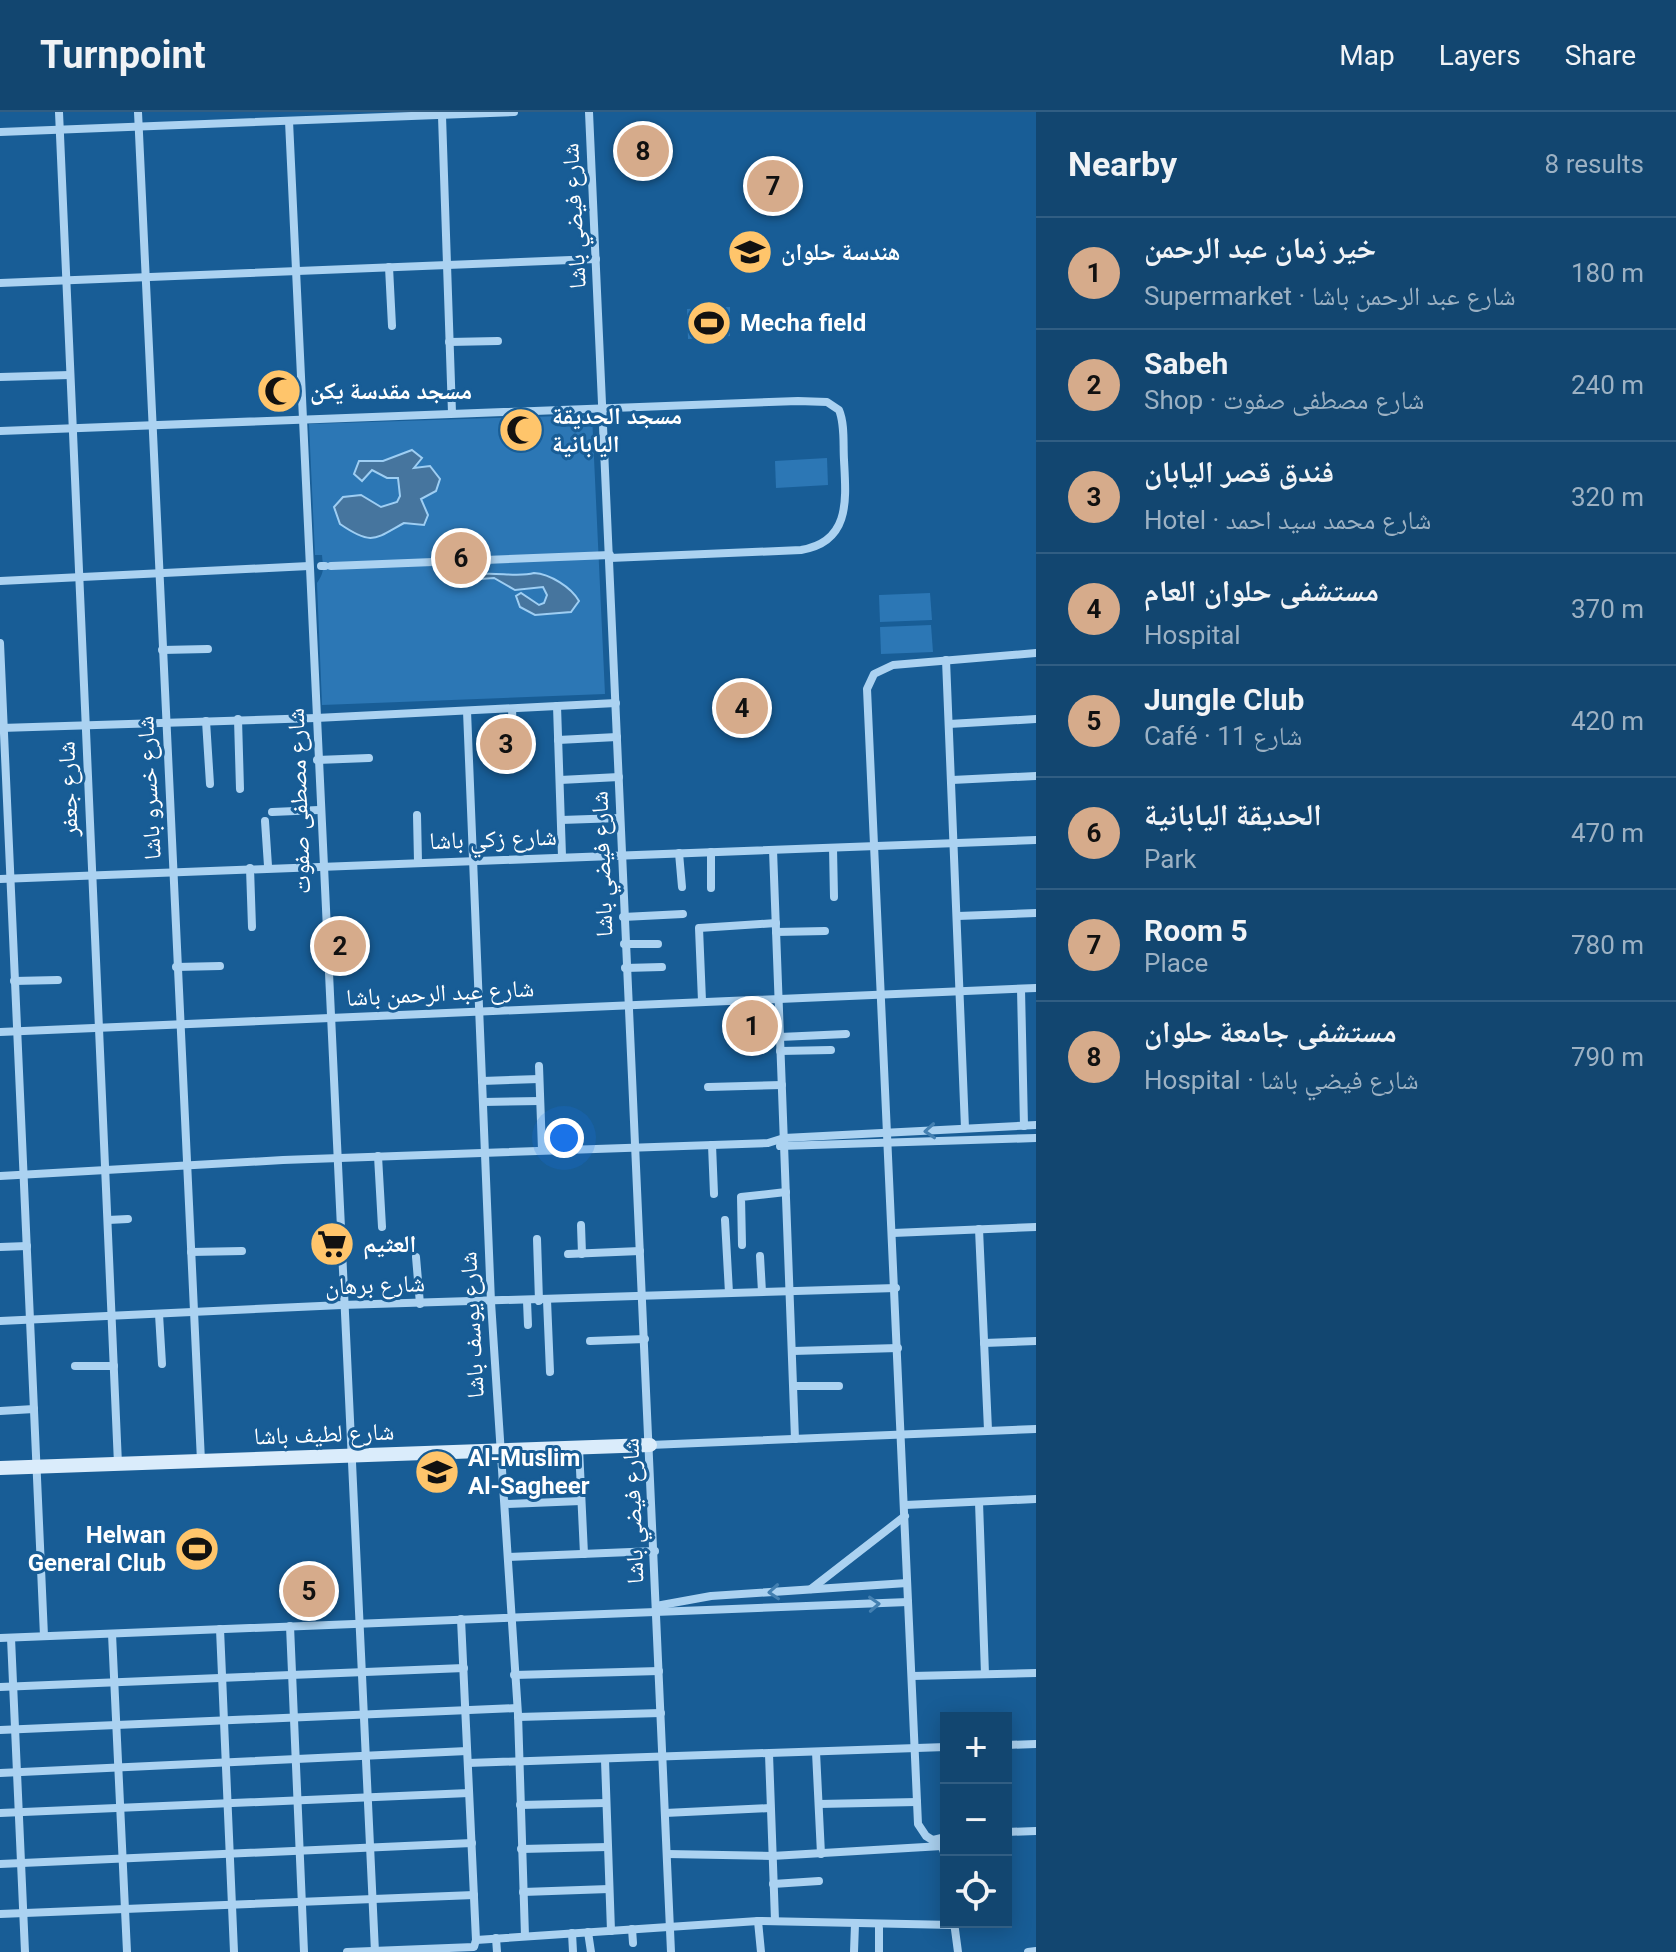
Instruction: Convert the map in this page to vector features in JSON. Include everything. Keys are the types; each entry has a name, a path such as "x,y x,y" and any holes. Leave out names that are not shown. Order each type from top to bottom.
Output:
{"street":[{"name":"شارع جعفر","path":"59,112 118,1464"},
{"name":"شارع خسرو باشا","path":"138,112 201,1461"},
{"path":"0,132 514,112"},
{"name":"شارع فيضي باشا","path":"589,112 671,1952"},
{"path":"442,116 452,413"},
{"name":"شارع مصطفى صفوت","path":"289,121 335,1159 375,1952"},
{"path":"0,283 596,259"},
{"path":"389,267 392,326"},
{"path":"449,342 498,341"},
{"path":"0,377 70,375"},
{"path":"0,431 816,401 836,406 842,419 847,508 839,528 824,543 801,550 325,566"},
{"path":"0,581 309,566"},
{"path":"0,643 5,879 11,920 44,1636"},
{"path":"162,650 208,649"},
{"path":"940,1845 918,1824 867,689 870,678 878,671 902,664 1036,653"},
{"path":"946,660 965,1128"},
{"path":"2,728 316,718 616,703"},
{"path":"557,706 562,856"},
{"path":"512,709 514,761"},
{"name":"شارع يوسف باشا","path":"467,711 491,1302 518,1713 525,1936"},
{"path":"238,719 240,789"},
{"path":"949,724 1036,719"},
{"path":"206,721 210,784"},
{"path":"558,740 617,737"},
{"path":"317,760 369,758"},
{"path":"952,780 1036,776"},
{"path":"560,780 619,777"},
{"path":"272,812 319,810"},
{"path":"417,815 418,862"},
{"path":"561,820 620,818"},
{"path":"265,821 268,866"},
{"name":"شارع زكي باشا","path":"5,879 268,866 1036,840"},
{"path":"833,848 834,897"},
{"path":"773,850 795,1439"},
{"path":"711,852 711,888"},
{"path":"679,853 682,887"},
{"path":"250,868 252,927"},
{"path":"958,916 1036,913"},
{"path":"623,917 683,914"},
{"path":"0,921 11,920"},
{"path":"702,1001 699,928 776,927 825,931"},
{"path":"624,944 658,944"},
{"path":"176,967 220,966"},
{"path":"625,968 662,967"},
{"path":"14,981 58,980"},
{"name":"شارع عبد الرحمن باشا","path":"0,1032 1036,988"},
{"path":"1021,989 1024,1126"},
{"path":"780,1037 846,1034"},
{"path":"780,1051 831,1050"},
{"path":"1023,1056 1036,1056"},
{"path":"539,1066 542,1150"},
{"path":"482,1081 539,1079"},
{"path":"708,1087 782,1085"},
{"path":"734,1086 734,1097"},
{"path":"483,1102 540,1101"},
{"path":"0,1176 378,1156 768,1143 1036,1125"},
{"path":"784,1142 889,1143 1036,1138"},
{"path":"712,1145 714,1194"},
{"path":"378,1156 382,1227"},
{"path":"742,1245 741,1197 786,1192"},
{"path":"108,1220 128,1219"},
{"path":"725,1220 729,1293"},
{"path":"581,1225 582,1254"},
{"path":"893,1233 1036,1227"},
{"path":"979,1229 988,1430"},
{"path":"537,1239 550,1372"},
{"path":"0,1247 27,1246"},
{"path":"191,1252 242,1251"},
{"path":"568,1254 640,1251"},
{"path":"760,1256 762,1292"},
{"path":"416,1257 420,1304"},
{"name":"شارع برهان","path":"0,1321 342,1305 896,1288"},
{"path":"527,1301 528,1325"},
{"path":"159,1314 162,1364"},
{"path":"590,1341 645,1339"},
{"path":"984,1343 1036,1341"},
{"path":"793,1351 898,1348"},
{"path":"75,1366 114,1366"},
{"path":"794,1386 839,1386"},
{"path":"0,1411 34,1409"},
{"path":"650,1445 1036,1429"},
{"name":"شارع لطيف باشا","path":"0,1468 650,1445"},
{"path":"579,1448 584,1554"},
{"path":"905,1505 1036,1499"},
{"path":"505,1504 581,1501"},
{"path":"979,1502 985,1674"},
{"path":"811,1590 905,1516"},
{"path":"508,1557 655,1551"},
{"path":"657,1610 703,1597 907,1583"},
{"path":"847,1588 848,1605"},
{"path":"0,1638 908,1602"},
{"path":"461,1619 476,1946"},
{"path":"290,1626 304,1952"},
{"path":"220,1629 234,1952"},
{"path":"112,1634 127,1952"},
{"path":"11,1638 25,1952"},
{"path":"0,1687 464,1668"},
{"path":"514,1675 659,1671"},
{"path":"912,1676 1036,1673"},
{"path":"0,1730 465,1709 518,1713 661,1713"},
{"path":"1012,1745 1036,1744"},
{"path":"468,1763 940,1747"},
{"path":"0,1773 467,1751"},
{"path":"816,1752 821,1854"},
{"path":"769,1754 775,1920"},
{"path":"605,1760 611,1931"},
{"path":"0,1813 298,1803 469,1793"},
{"path":"819,1804 917,1802"},
{"path":"520,1805 606,1803"},
{"path":"665,1813 770,1808"},
{"path":"1012,1832 1036,1831"},
{"path":"933,1840 940,1838"},
{"path":"0,1864 472,1843"},
{"path":"667,1854 772,1856 940,1846"},
{"path":"521,1849 608,1847"},
{"path":"773,1884 819,1881"},
{"path":"523,1892 609,1889"},
{"path":"0,1914 474,1895"},
{"path":"347,1952 476,1946 496,1938 670,1924 775,1920 879,1925 940,1923"},
{"path":"758,1921 761,1952"},
{"path":"854,1952 855,1924"},
{"path":"879,1925 879,1952"},
{"path":"955,1928 958,1952"},
{"path":"632,1929 633,1943"},
{"path":"588,1932 591,1952"},
{"path":"572,1933 573,1952"},
{"path":"496,1938 497,1952"},
{"path":"1028,1952 1036,1951"}],"shaded area":[{"name":"Mecha field","path":"730,307 730,336 688,339 687,309"},
{"path":"592,415 605,694 322,705 317,583 323,566 322,555 315,555 309,424"},
{"path":"412,450 422,458 414,468 430,466 440,479 436,491 421,499 428,515 424,525 404,523 379,536 367,538 340,524 334,507 343,497 361,495 381,507 397,502 400,496 398,478 387,478 372,470 362,481 354,474 359,461 383,461"},
{"path":"827,458 828,485 776,488 775,461"},
{"path":"534,573 553,579 571,591 579,601 571,612 535,615 520,607 516,596 521,593 539,605 544,603 547,595 543,587 515,590 494,578 465,580 480,574"},
{"path":"930,593 932,620 880,622 879,595"},
{"path":"931,625 933,652 881,654 880,627"}],"place":[{"name":"مستشفى جامعة حلوان","path":"643,151"},
{"name":"Room 5","path":"773,186"},
{"name":"هندسة حلوان","path":"750,252"},
{"name":"Mecha field","path":"709,323"},
{"name":"مسجد مقدسة يكن","path":"279,391"},
{"name":"مسجد الحديقة اليابانية","path":"521,430"},
{"name":"الحديقة اليابانية","path":"461,558"},
{"name":"مستشفى حلوان العام","path":"742,708"},
{"name":"فندق قصر اليابان","path":"506,744"},
{"name":"Sabeh","path":"340,946"},
{"name":"خير زمان عبد الرحمن","path":"752,1026"},
{"name":"العثيم","path":"332,1244"},
{"name":"Al-Muslim Al-Sagheer","path":"437,1472"},
{"name":"Helwan General Club","path":"197,1549"},
{"name":"Jungle Club","path":"309,1591"}]}
